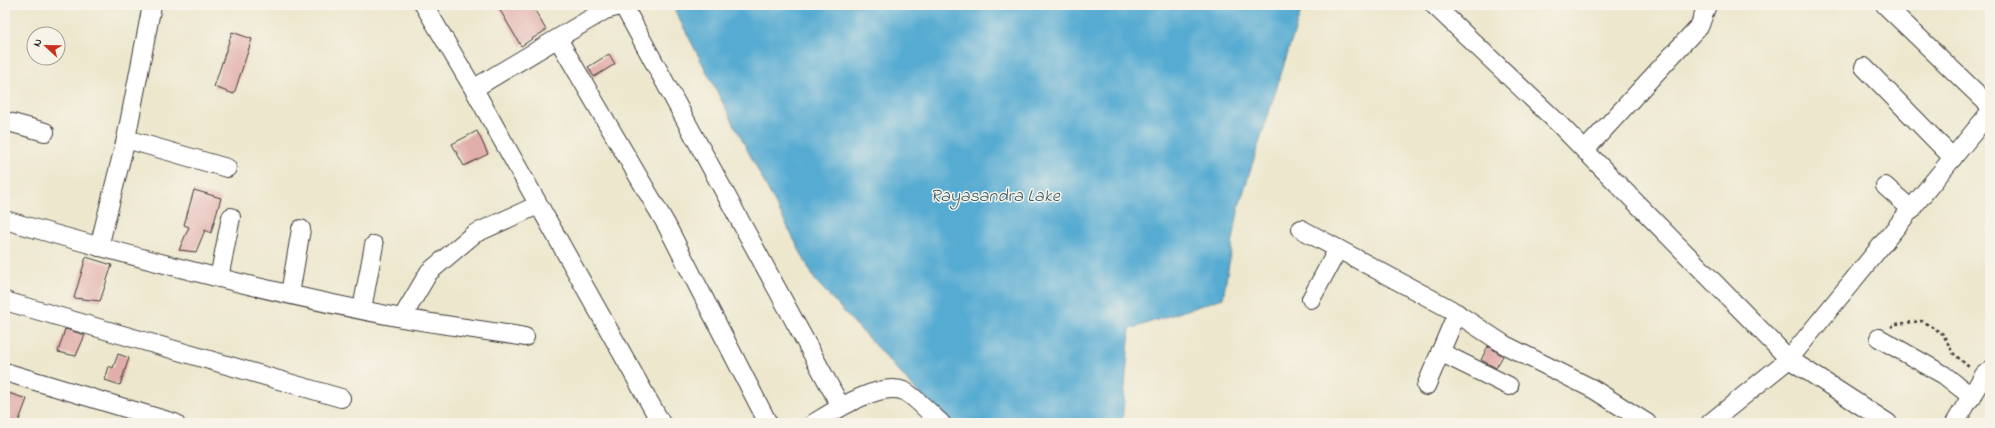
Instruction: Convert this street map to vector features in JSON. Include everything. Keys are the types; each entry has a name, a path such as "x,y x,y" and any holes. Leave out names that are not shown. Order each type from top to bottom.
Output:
{"street":[{"path":"99,247 126,139 152,5"},
{"path":"424,5 476,93 661,423"},
{"path":"476,93 478,86 605,10 623,5 841,407"},
{"path":"1434,5 1585,150 1789,359 1888,423"},
{"path":"1585,150 1700,25 1707,5"},
{"path":"1885,5 1990,106"},
{"path":"558,39 666,224 768,423"},
{"path":"1864,67 1953,158"},
{"path":"1710,423 1789,359 1814,330 1845,289 1912,210 1990,112"},
{"path":"5,121 45,132"},
{"path":"126,139 227,168"},
{"path":"1885,186 1912,210"},
{"path":"402,318 429,272 474,234 538,205"},
{"path":"219,278 231,217"},
{"path":"5,220 99,247 219,278 290,294 402,318 525,336"},
{"path":"290,294 301,229"},
{"path":"1300,229 1457,313 1505,345 1593,389 1647,423"},
{"path":"362,309 374,245"},
{"path":"1311,299 1338,249"},
{"path":"5,301 341,398"},
{"path":"1426,386 1457,313"},
{"path":"1879,338 1944,375 1972,397"},
{"path":"1440,352 1509,386"},
{"path":"5,372 154,420 175,423"},
{"path":"1955,423 1987,372"},
{"path":"814,423 841,407 884,388 904,391 941,423"}],"path":[{"path":"1879,338 1896,324 1922,321 1943,334 1953,353 1969,368 1987,372"}],"water":[{"name":"Rayasandra Lake","path":"672,5 1303,5 1239,206 1223,298 1130,329 1122,423 946,423 815,280"}],"building":[{"path":"497,5 532,5 546,30 521,46"},
{"path":"232,32 252,39 234,94 214,87"},
{"path":"609,54 615,64 594,77 588,67"},
{"path":"477,131 488,154 464,166 452,144"},
{"path":"194,190 221,198 211,233 205,230 196,252 179,250 189,227 184,225"},
{"path":"86,257 112,265 100,301 74,298"},
{"path":"65,329 85,335 76,356 58,352"},
{"path":"1488,346 1503,356 1496,368 1481,360"},
{"path":"118,354 129,358 120,385 105,380 109,366 113,368"},
{"path":"5,392 27,399 18,423 5,423"}]}
